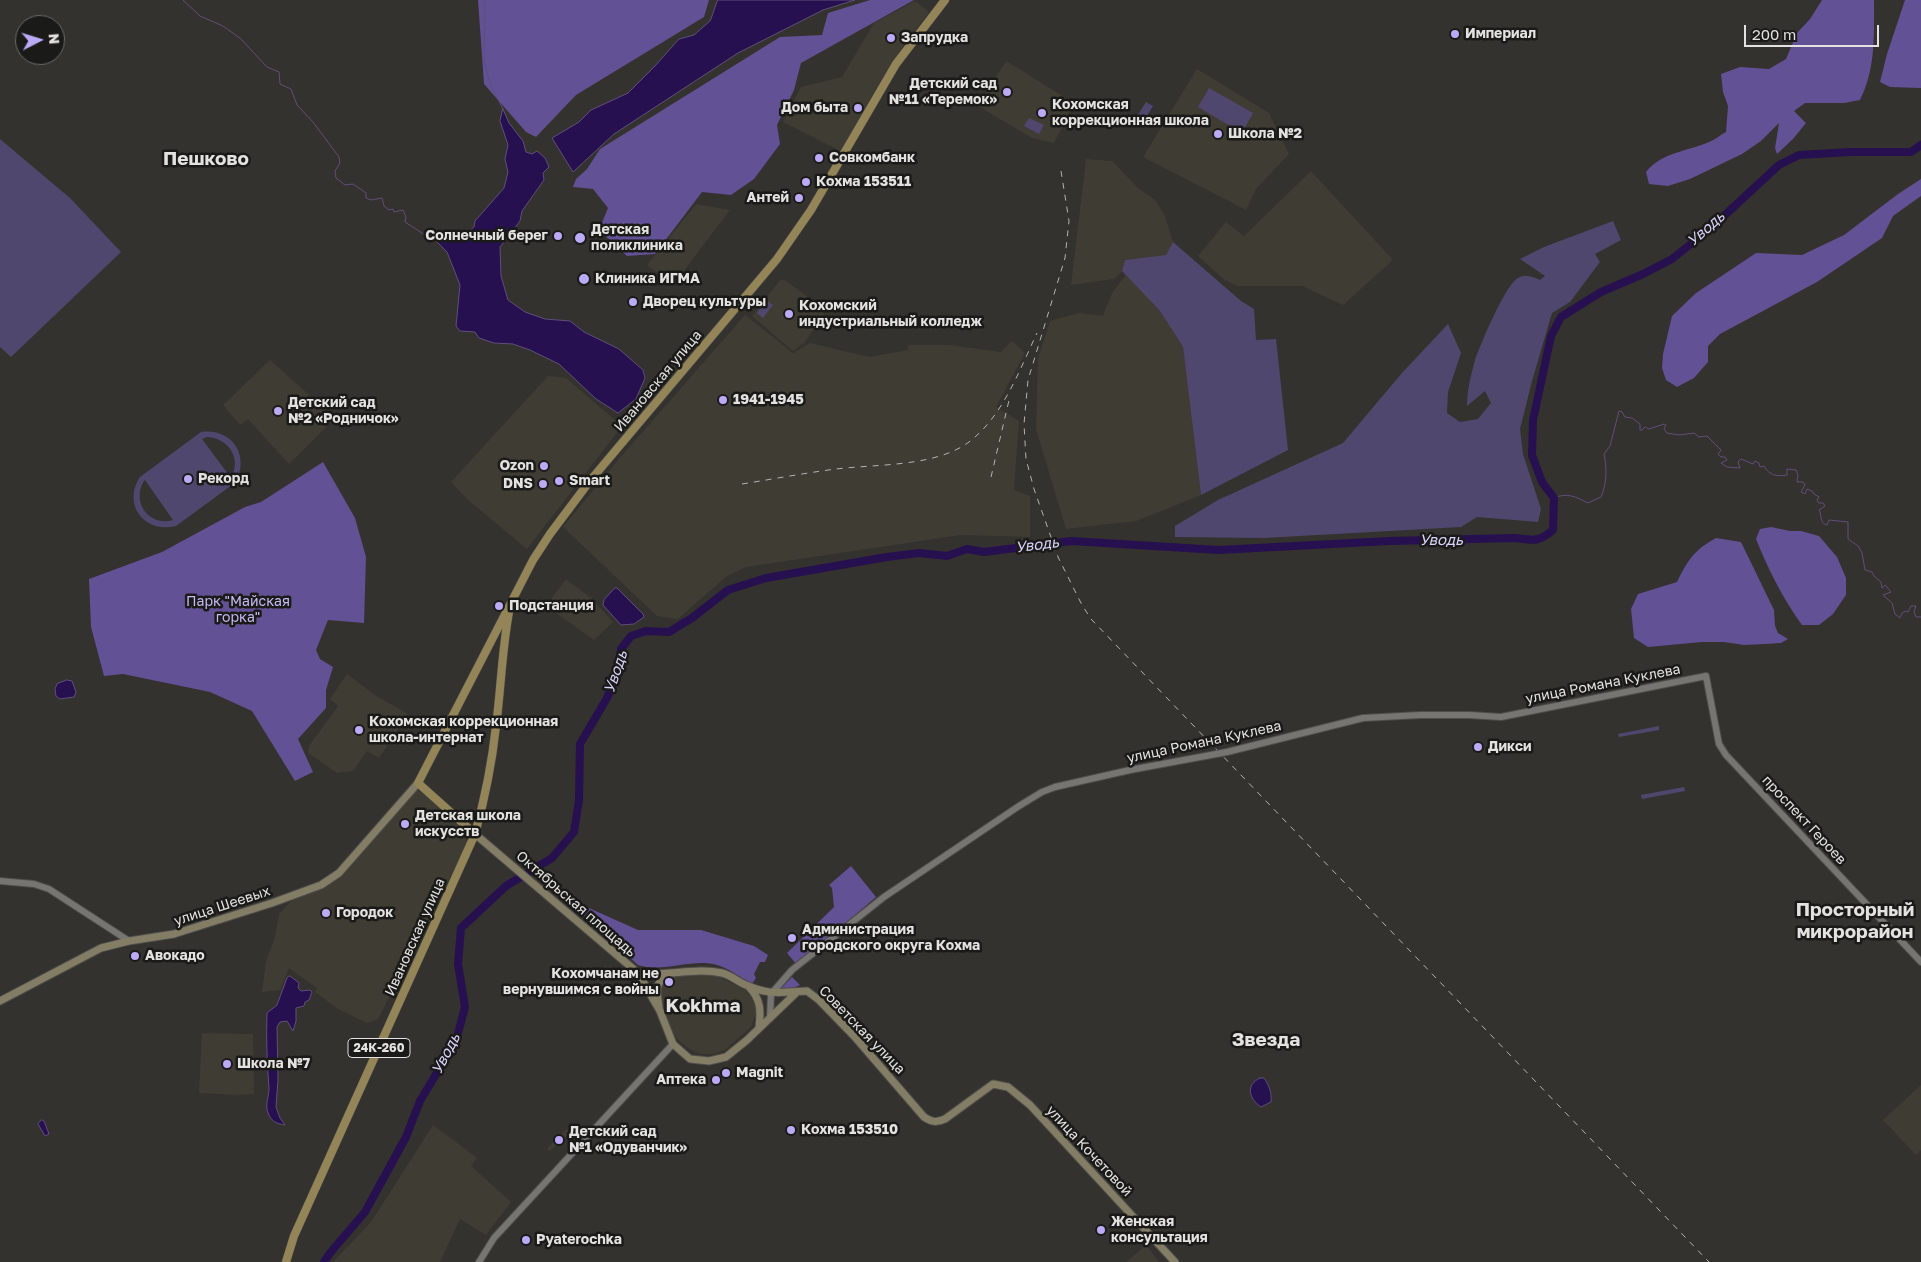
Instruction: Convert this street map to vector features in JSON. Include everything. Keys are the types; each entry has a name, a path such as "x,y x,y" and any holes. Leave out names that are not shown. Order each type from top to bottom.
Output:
{"main road":[{"name":"Ивановская улица","path":"418,783 533,560 550,534 589,482 761,279 793,236 811,210 896,64 945,0"},
{"name":"Ивановская улица","path":"286,1262 294,1236 475,834 485,798 493,752 510,605"},
{"path":"488,646 496,646 503,654"},
{"path":"418,783 475,834"},
{"name":"улица Шеевых","path":"0,1001 102,948 129,941 163,937 272,903 322,885 339,873 418,783"},
{"name":"Октябрьская площадь","path":"475,834 638,973 660,1010"},
{"name":"Советская улица","path":"638,973 673,974 703,971 724,974 746,985 771,994 807,991 819,1000 876,1060 924,1117 936,1122 945,1120 988,1086 1000,1084"},
{"path":"673,974 660,979 658,984 660,1010 674,1044 690,1059 709,1061 726,1057 798,991"},
{"path":"746,985 756,995 760,1004 759,1028"},
{"name":"улица Кочетовой","path":"1000,1084 1008,1087 1030,1105 1175,1262"}],"street":[{"name":"улица Романа Куклева","path":"771,994 792,970 884,897 1019,806 1042,792 1055,787 1130,770 1227,752 1363,718 1430,715 1502,717 1706,676"},
{"name":"проспект Героев","path":"1706,676 1718,744 1726,755 1921,962"},
{"path":"0,881 34,884 50,889 129,941"},
{"path":"770,1018 771,994"},
{"path":"479,1262 494,1238 674,1044"}],"shaded area":[{"path":"718,0 855,0 823,10 738,53 614,134 573,172 552,138 579,122 591,110 628,93 679,39 694,35 710,21"},
{"path":"915,1 929,12 901,49 840,151 783,122 801,87 842,77 874,23"},
{"path":"1006,61 1074,103 1054,143 1032,138 978,106"},
{"name":"Школа №2","path":"1197,69 1269,113 1289,154 1256,189 1246,210 1143,157"},
{"path":"1209,88 1253,113 1242,133 1198,107"},
{"path":"1146,102 1153,106 1145,119 1138,115"},
{"path":"503,109 509,123 523,141 526,152 532,154 537,151 545,158 549,167 543,173 544,180 522,211 520,221 500,247 501,276 508,300 525,312 545,319 570,321 584,332 619,349 643,370 645,378 636,399 618,413 596,399 559,364 513,344 494,343 479,338 475,332 460,331 456,326 460,285 447,252 431,236 438,233 464,236 474,227 475,221 504,188 508,172 505,159 508,145 500,121"},
{"path":"1029,118 1044,125 1039,134 1024,126"},
{"path":"0,139 70,198 121,252 11,357 0,347"},
{"path":"1086,159 1112,161 1138,188 1156,201 1165,216 1173,242 1167,255 1125,260 1122,271 1114,279 1071,285"},
{"path":"1311,171 1393,260 1343,305 1302,286 1238,286 1226,281 1198,256 1226,222 1244,236"},
{"path":"696,204 730,210 673,285 647,265"},
{"path":"1613,221 1621,240 1595,254 1600,262 1570,302 1552,313 1520,429 1523,454 1541,509 1538,522 1477,517 1461,527 1264,538 1175,537 1175,526 1218,500 1343,443 1402,373 1448,324 1461,353 1448,392 1447,413 1460,422 1478,419 1491,403 1485,391 1467,406 1468,388 1482,341 1513,283 1521,277 1527,276 1540,280 1545,276 1520,259 1544,247"},
{"path":"1173,242 1241,301 1254,309 1256,340 1276,339 1288,450 1201,495 1183,347 1160,311 1122,271 1125,260 1166,255"},
{"path":"1126,275 1160,311 1183,347 1201,495 1136,521 1066,529 1036,429 1038,359 1050,321 1079,313 1103,316 1112,293"},
{"name":"Кохомский индустриальный колледж","path":"780,280 785,280 826,311 805,342 793,351 752,316"},
{"path":"766,300 773,305 763,318 757,313"},
{"path":"745,315 793,353 810,343 869,357 908,350 908,345 949,345 1001,352 1012,341 1025,353 996,407 1019,421 1014,490 1030,496 1030,537 961,535 746,567 727,576 678,619 657,616 563,527 618,460"},
{"name":"Детский сад №2 «Родничок»","path":"270,360 335,418 289,464 248,419 240,425 223,405"},
{"path":"548,376 566,378 622,426 527,549 466,498 451,482"},
{"name":"Рекорд","path":"201,432 221,434 229,439 235,445 241,462 236,482 176,526 154,526 139,515 134,497 135,487 140,477","holes":["207,437 222,441 231,451 235,464 231,478 202,439","145,480 173,520 157,520 145,511 140,497"]},
{"path":"566,579 591,598 613,622 594,640 546,606"},
{"path":"615,588 644,617 634,624 621,625 603,605 604,600"},
{"name":"Кохомская коррекционная школа-интернат","path":"347,674 378,697 408,714 379,758 367,751 353,771 337,773 308,753 309,746 338,706 330,699"},
{"path":"67,680 72,681 76,692 74,697 60,699 56,696 55,689 57,684"},
{"path":"1659,726 1659,730 1619,737 1618,734"},
{"path":"1684,787 1685,791 1642,799 1641,795"},
{"path":"415,790 421,791 466,831 467,838 464,850 378,1019 367,1023 338,1009 315,992 317,988 289,968 280,990 262,992 266,961 275,938 279,914 292,900 341,878"},
{"path":"713,974 745,990 754,1001 756,1013 751,1027 725,1050 714,1054 700,1054 688,1048 677,1039 669,1024 660,992 661,986 667,977 674,975"},
{"path":"290,976 299,983 298,988 301,991 310,990 312,992 304,1006 296,1008 296,1021 293,1031 287,1021 280,1022 277,1027 278,1080 276,1107 285,1125 272,1119 267,1108 269,1088 267,1013 277,1005 287,978"},
{"name":"Школа №7","path":"202,1033 253,1034 254,1094 199,1093"},
{"path":"1260,1078 1264,1078 1271,1092 1271,1102 1261,1107 1251,1096 1250,1092 1252,1084"},
{"path":"1921,1085 1921,1150 1916,1155 1883,1120"},
{"path":"42,1120 49,1134 45,1136 38,1124"},
{"path":"433,1125 477,1158 471,1166 511,1202 486,1235 460,1219 440,1262 333,1262 371,1222"},
{"name":"Детский сад №1 «Одуванчик»","path":"566,1129 570,1133 550,1151 547,1149"},
{"path":"1146,1245 1159,1262 1126,1262"}],"green space":[{"path":"478,0 709,0 704,17 576,95 536,137 526,132 484,84"},
{"path":"870,0 914,0 801,63 794,90 777,125 780,144 754,179 731,195 702,192 655,254 627,256 599,230 608,208 593,189 573,187 576,179 587,169 600,149 780,37 822,35 828,13"},
{"path":"1822,0 1874,0 1873,51 1869,76 1860,100 1844,103 1805,103 1794,111 1806,123 1777,154 1775,148 1779,123 1761,141 1742,154 1690,179 1668,186 1649,184 1646,172 1659,160 1711,141 1726,132 1728,106 1723,92 1721,74 1740,67 1769,69 1786,59 1797,33 1810,19"},
{"path":"1905,0 1921,0 1921,88 1890,87 1880,82"},
{"path":"1921,179 1921,196 1893,216 1882,238 1817,282 1720,334 1708,346 1708,362 1694,378 1677,387 1666,380 1662,368 1663,354 1672,316 1696,293 1756,253 1802,255 1844,235"},
{"name":"Парк \"Майская горка\"","path":"323,462 355,518 366,557 364,623 328,620 316,650 320,659 333,667 326,690 326,708 298,739 313,772 295,781 252,711 210,692 123,674 104,676 91,627 89,579 162,552 245,507 261,502"},
{"path":"1771,527 1801,531 1819,536 1837,557 1846,578 1846,595 1833,614 1819,625 1802,625 1788,605 1771,573 1756,539 1760,529"},
{"path":"1716,538 1741,542 1774,610 1775,626 1778,633 1788,639 1781,643 1765,644 1744,645 1724,642 1702,642 1648,647 1634,638 1631,609 1638,594 1677,582 1692,556"},
{"path":"851,866 876,897 797,965 787,953 834,907 832,888 829,885"},
{"path":"580,904 638,930 701,930 754,946 768,955 765,962 760,962 754,974 756,978 752,984 726,968 708,963 658,967 638,965 576,909"},
{"path":"792,977 800,985 789,990 779,990"}],"waterway":[{"path":"183,0 200,16 223,26 241,39 267,67 279,72 280,84 291,89 297,105 313,122 339,157 340,163 335,171 336,178 345,185 353,184 366,193 366,198 371,200 382,198 384,206 389,210 393,209 394,212 403,210 406,217 405,222 425,235 431,236"},
{"path":"485,0 484,62 491,86 503,109"},
{"name":"Уводь","path":"324,1262 365,1212 406,1137 420,1101 456,1041 465,1007 458,964 461,928 506,886 552,858 574,832 579,800 580,744 607,698 619,668 621,649 631,636 646,631 669,632 692,618 728,590 766,578 919,553 947,556 967,549 984,552 1071,541 1219,550 1389,541 1539,539 1553,530 1554,498 1542,482 1532,455 1533,420 1551,336 1561,317 1601,292 1672,259 1712,227 1779,165 1799,155 1850,152 1911,152 1921,145"},
{"path":"1554,498 1567,495 1588,503 1601,497 1606,476 1604,454 1610,446 1619,411 1625,417 1632,418 1640,424 1640,430 1645,427 1649,429 1664,424 1666,425 1664,429 1667,433 1679,435 1694,433 1699,437 1707,436 1721,450 1718,454 1727,460 1721,463 1727,467 1740,468 1738,462 1741,459 1753,464 1755,461 1759,463 1760,467 1764,466 1768,471 1779,476 1787,475 1787,469 1796,470 1798,475 1797,482 1803,482 1805,485 1801,492 1805,494 1807,489 1812,491 1819,497 1817,500 1819,503 1823,503 1825,506 1819,510 1823,523 1827,525 1829,520 1848,522 1848,539 1858,546 1862,553 1865,570 1872,572 1881,582 1882,588 1885,585 1891,592 1883,595 1892,603 1895,614 1900,618 1902,613 1908,612 1911,606 1916,606 1914,612 1916,617 1921,617"}],"railway":[{"path":"1061,171 1069,221 1065,258 1028,380 1024,424 1026,459 1034,489 1058,557 1082,605 1091,619 1709,1262"},
{"path":"742,484 836,469 905,463 940,456 955,450 969,442 981,431 1001,406 1017,377 1037,333"},
{"path":"991,477 1010,396"}],"place":[{"name":"Империал","path":"1455,34"},
{"name":"Запрудка","path":"891,38"},
{"name":"Детский сад №11 «Теремок»","path":"1007,92"},
{"name":"Дом быта","path":"858,108"},
{"name":"Кохомская коррекционная школа","path":"1042,113"},
{"name":"Школа №2","path":"1218,134"},
{"name":"Совкомбанк","path":"819,158"},
{"name":"Кохма 153511","path":"806,182"},
{"name":"Антей","path":"799,198"},
{"name":"Солнечный берег","path":"558,236"},
{"name":"Детская поликлиника","path":"580,238"},
{"name":"Клиника ИГМА","path":"584,279"},
{"name":"Дворец культуры","path":"633,302"},
{"name":"Кохомский индустриальный колледж","path":"789,314"},
{"name":"1941-1945","path":"723,400"},
{"name":"Детский сад №2 «Родничок»","path":"278,411"},
{"name":"Ozon","path":"544,466"},
{"name":"Рекорд","path":"188,479"},
{"name":"Smart","path":"559,481"},
{"name":"DNS","path":"543,484"},
{"name":"Подстанция","path":"499,606"},
{"name":"Кохомская коррекционная школа-интернат","path":"359,730"},
{"name":"Дикси","path":"1478,747"},
{"name":"Детская школа искусств","path":"405,824"},
{"name":"Городок","path":"326,913"},
{"name":"Администрация городского округа Кохма","path":"792,938"},
{"name":"Авокадо","path":"135,956"},
{"name":"Кохомчанам не вернувшимся с войны","path":"669,982"},
{"name":"Школа №7","path":"227,1064"},
{"name":"Magnit","path":"726,1073"},
{"name":"Аптека","path":"716,1080"},
{"name":"Кохма 153510","path":"791,1130"},
{"name":"Детский сад №1 «Одуванчик»","path":"559,1140"},
{"name":"Женская консультация","path":"1101,1230"},
{"name":"Pyaterochka","path":"526,1240"}],"district":[{"name":"Пешково","path":"206,159"},
{"name":"Просторный микрорайон","path":"1855,921"},
{"name":"Kokhma","path":"703,1006"},
{"name":"Звезда","path":"1266,1040"}]}
